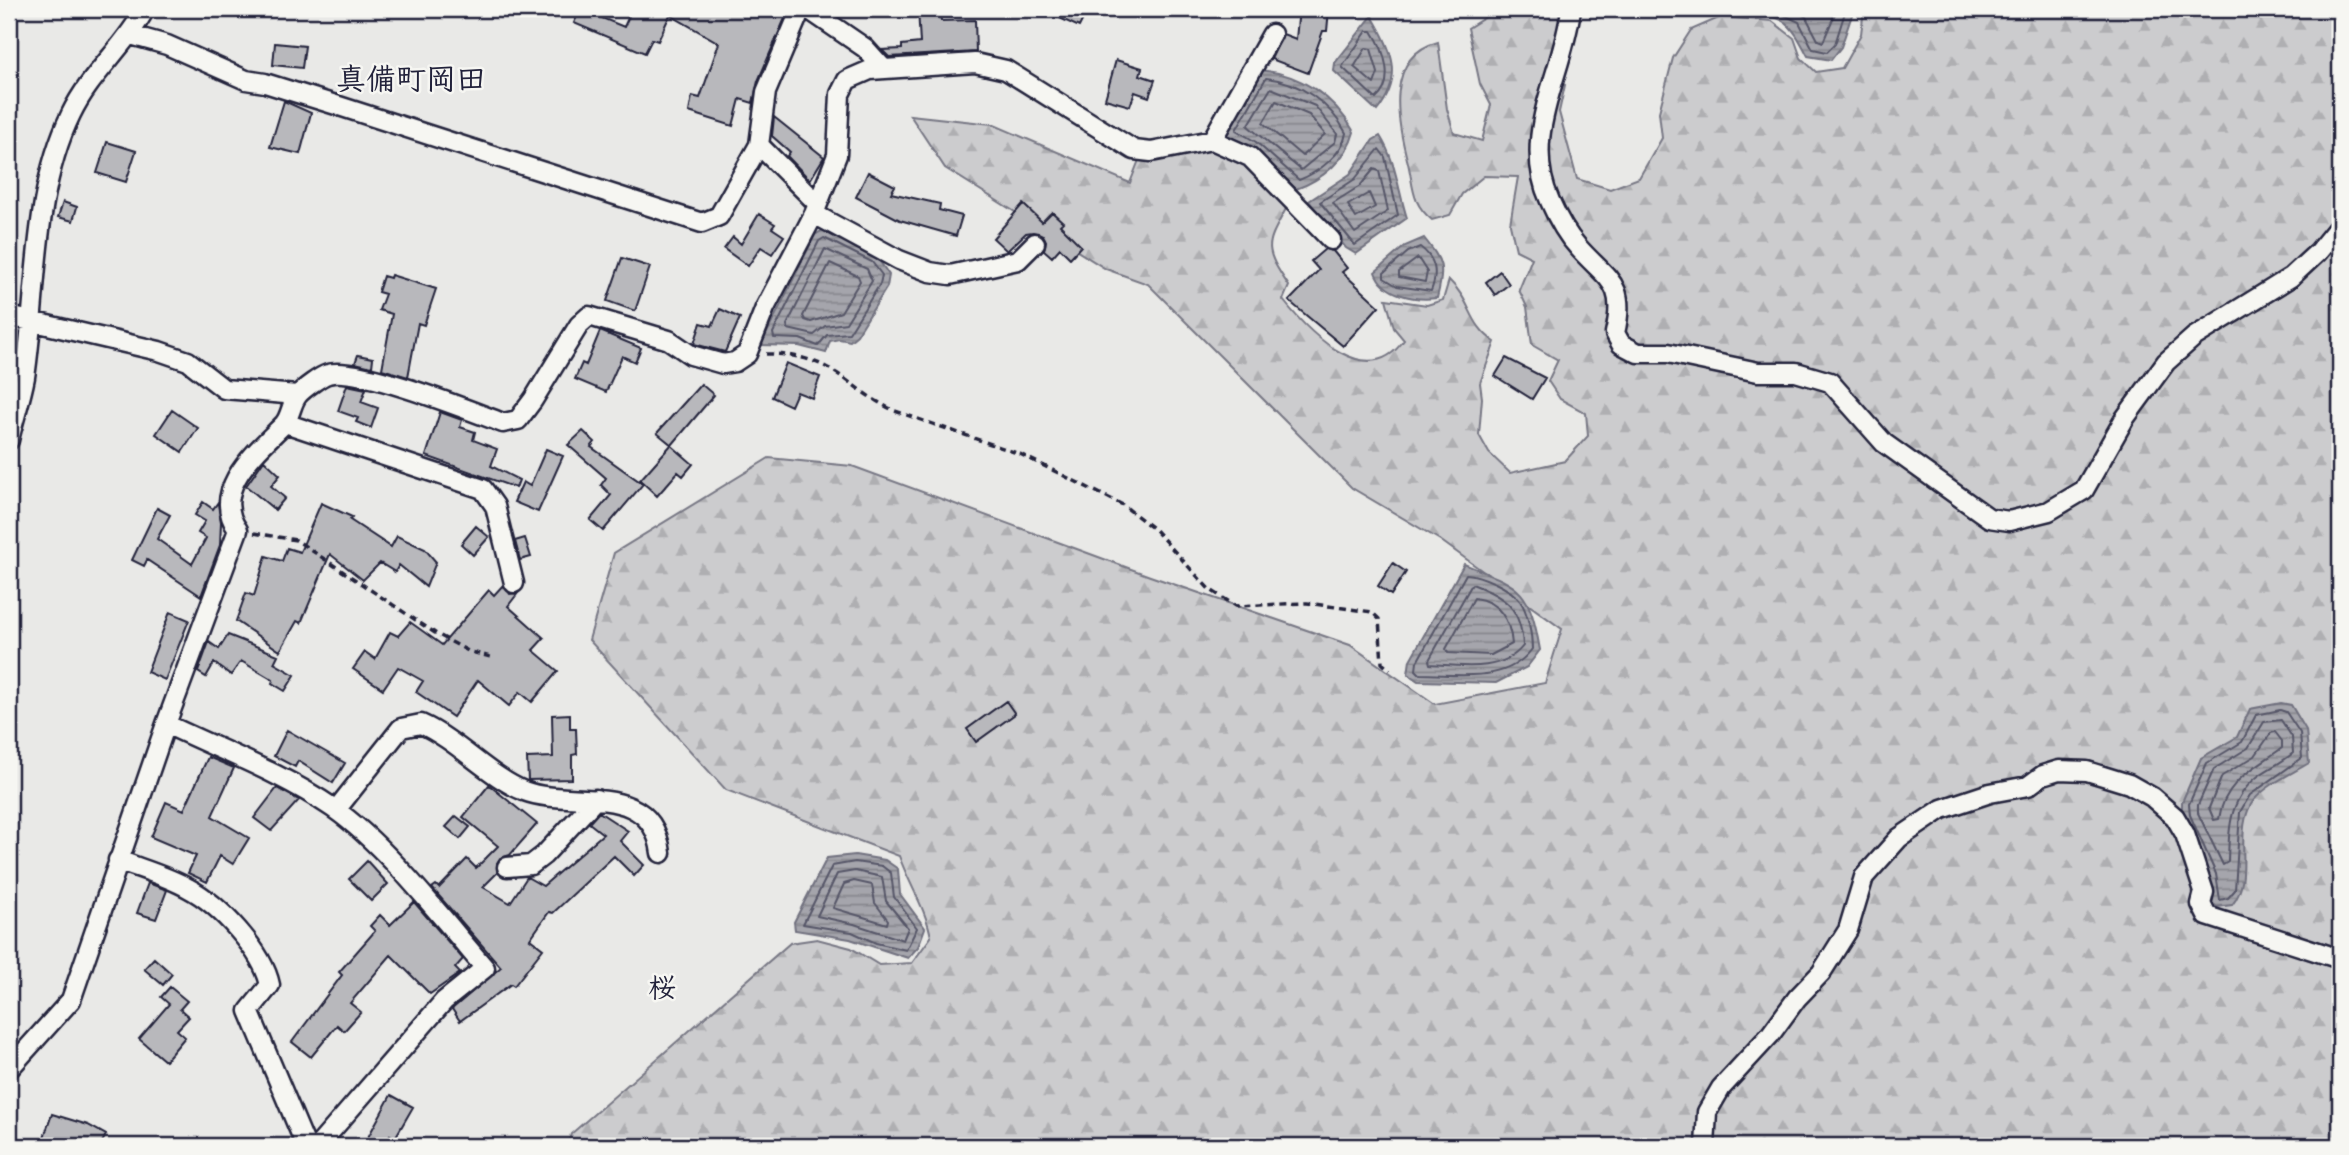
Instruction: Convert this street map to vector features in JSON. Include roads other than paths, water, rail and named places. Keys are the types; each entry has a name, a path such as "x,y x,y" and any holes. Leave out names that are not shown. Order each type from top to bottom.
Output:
{"street":[{"path":"9,440 24,378 48,183 71,114 100,68 131,35 145,9"},
{"path":"131,35 167,45 246,80 327,102 702,223 719,216 759,145 766,92 801,9"},
{"path":"809,9 865,48 883,68"},
{"path":"1571,9 1564,53 1541,122 1537,145 1539,173 1566,231 1577,246 1613,281 1620,310 1615,333 1620,344 1638,353 1668,353 1758,372 1796,372 1830,382 1884,443 1989,518 2009,521 2049,511 2084,490 2125,418 2166,362 2194,337 2291,277 2318,252 2340,225"},
{"path":"1212,140 1272,34"},
{"path":"9,1069 71,999 166,724 238,530 231,520 227,499 238,475 273,431 285,423 297,395 329,373 355,374 503,423 517,420 533,400 579,325 589,316 668,340 691,355 723,364 736,362 747,354 765,308 816,209 837,155 840,94 847,80 870,69 975,62 1006,70 1134,150 1151,152 1212,140 1250,157 1331,240"},
{"path":"759,145 816,209 899,260 930,272 950,275 1018,260 1035,243"},
{"path":"9,316 169,354 188,361 224,389 297,395"},
{"path":"285,423 483,489 495,506 514,583"},
{"path":"166,724 291,780 336,810 412,884 485,968 444,1001 318,1146"},
{"path":"336,810 401,728 421,724 522,790 549,797 596,799 627,804 659,835 661,853"},
{"path":"1705,1146 1707,1112 1721,1088 1770,1035 1797,998 1821,974 1848,930 1864,877 1899,838 1942,810 1990,793 2028,786 2043,775 2059,770 2087,771 2129,784 2152,797 2175,817 2195,858 2204,892 2201,904 2207,916 2340,959"},
{"path":"507,867 531,865 544,855 596,799"},
{"path":"118,860 190,888 228,918 254,951 268,975 270,985 250,1011 306,1146"}],"water":[{"path":"1747,9 1854,9 1841,47 1831,60 1808,56 1786,23 1771,16 1747,14"},
{"path":"1372,16 1390,52 1393,75 1391,87 1377,111 1334,71 1335,63"},
{"path":"1260,70 1289,76 1315,89 1337,108 1354,132 1346,151 1332,167 1315,180 1296,189 1251,147 1224,134"},
{"path":"1380,136 1393,166 1407,218 1356,254 1346,248 1309,201 1350,174 1373,140"},
{"path":"823,230 876,256 889,275 887,287 857,335 850,341 830,341 826,353 799,346 761,345 815,235"},
{"path":"1424,238 1441,265 1437,298 1410,297 1392,291 1379,280 1375,272 1405,246"},
{"path":"1464,564 1498,578 1519,592 1532,613 1540,650 1527,667 1496,683 1418,681 1408,674 1410,660"},
{"path":"2281,703 2291,705 2306,730 2309,763 2273,784 2254,800 2244,825 2242,881 2239,893 2232,905 2217,907 2211,902 2209,876 2182,816 2182,802 2201,758 2237,737 2250,709"},
{"path":"855,855 885,860 898,869 900,894 925,928 918,947 908,958 850,939 795,930 794,922 827,858"}],"district":[{"name":"真備町岡田","path":"411,79"},
{"name":"桜","path":"662,987"}]}
